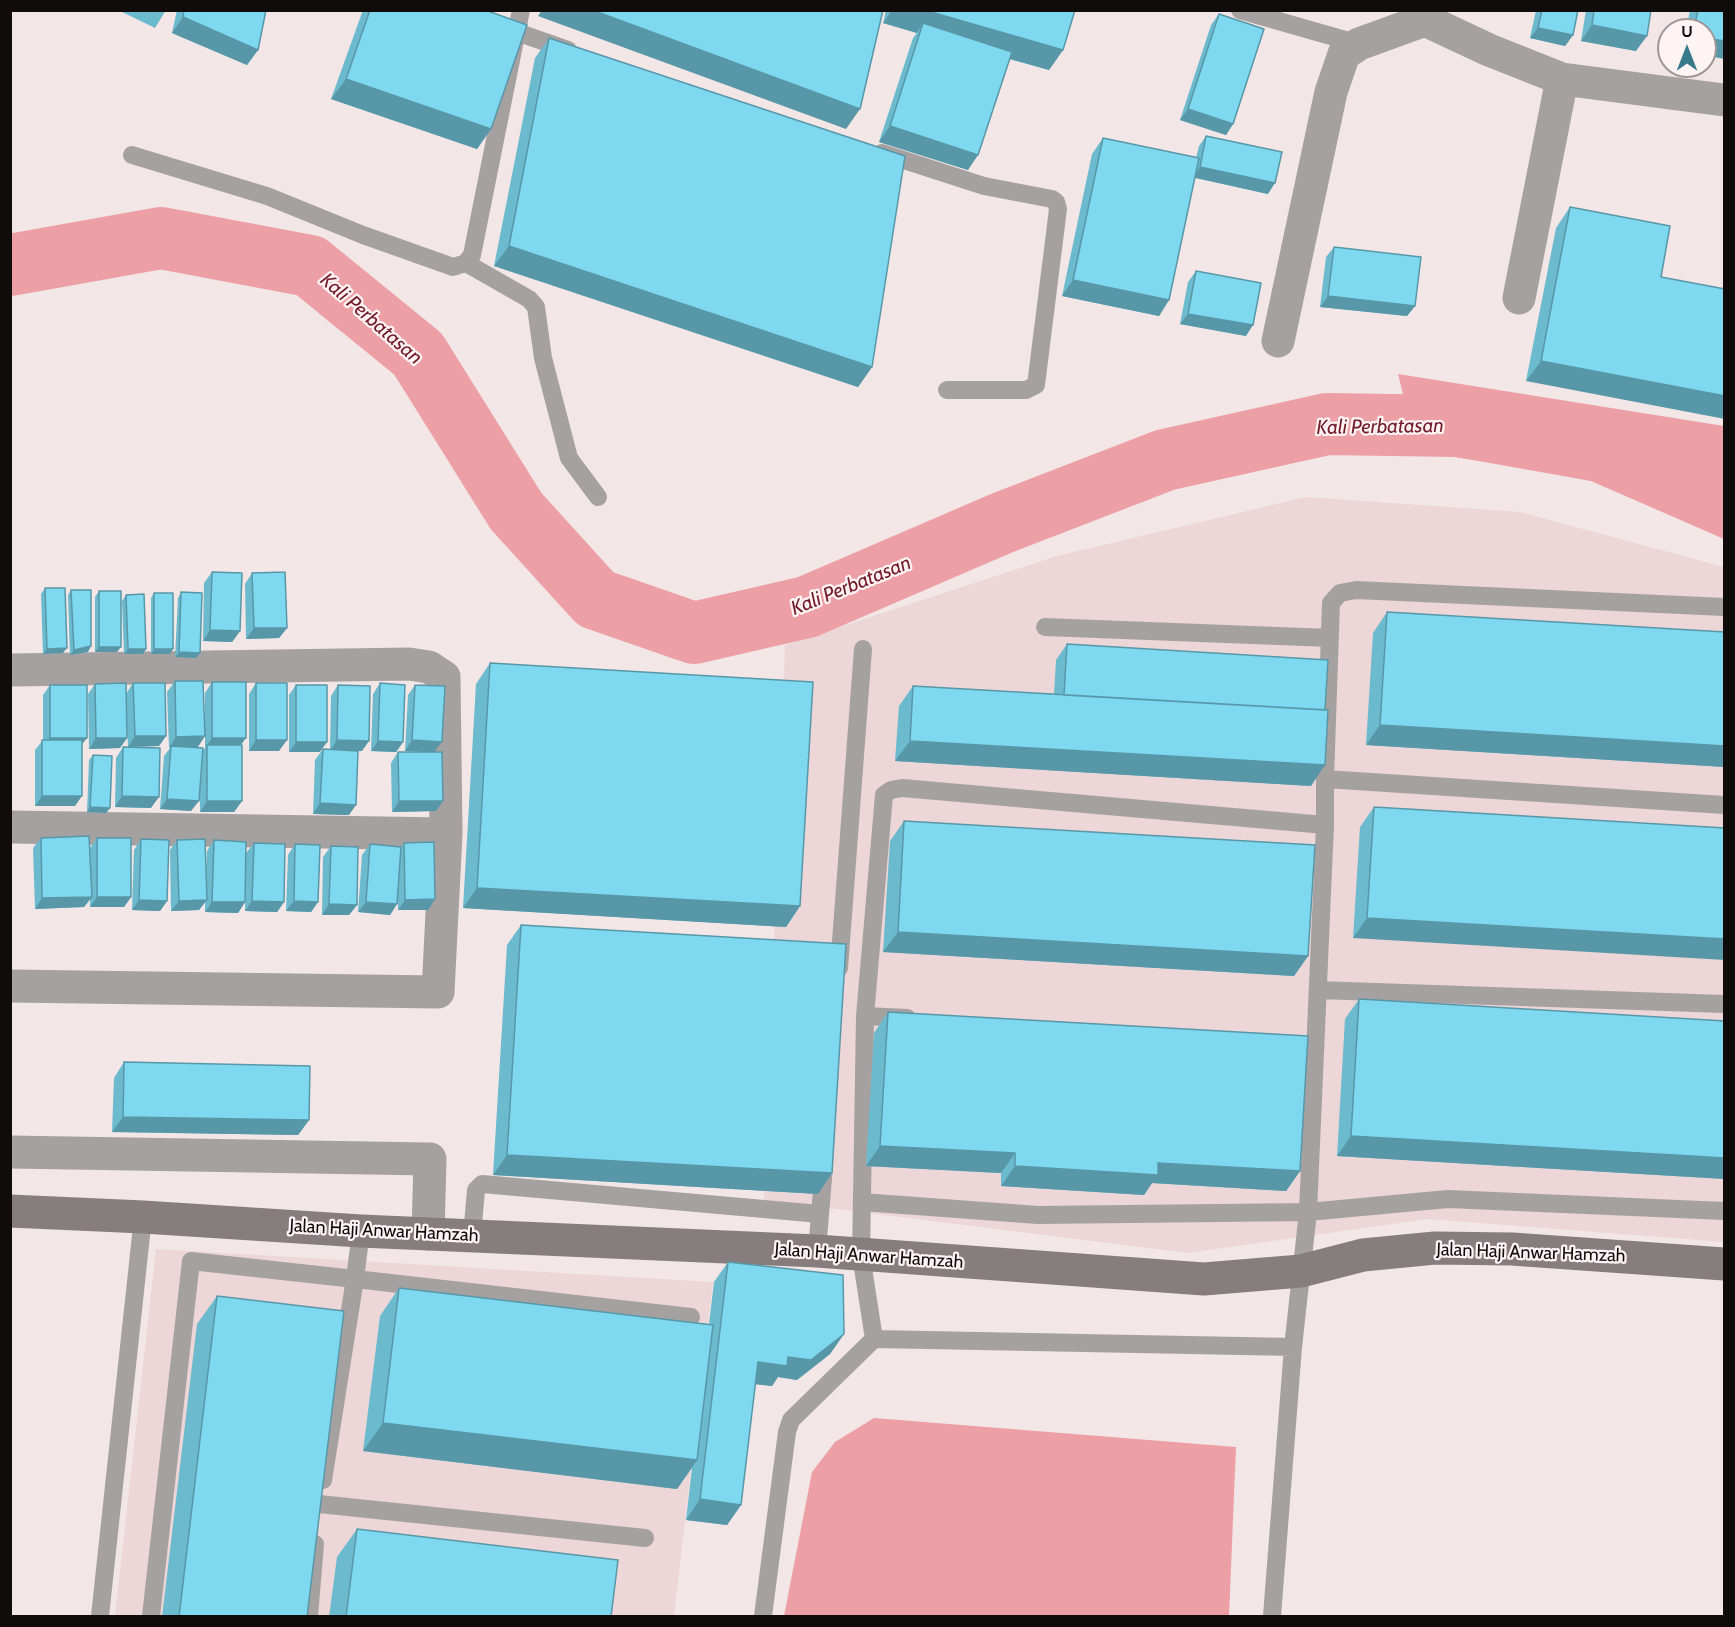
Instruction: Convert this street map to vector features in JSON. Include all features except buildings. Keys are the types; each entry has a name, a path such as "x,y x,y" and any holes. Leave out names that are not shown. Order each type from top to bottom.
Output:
{"street":[{"path":"1278,341 1331,92 1344,54 1359,44 1426,15 1489,50 1562,79 1725,100"},
{"path":"1519,298 1562,79"},
{"path":"10,662 10,670 409,664 429,667 444,677 446,834 438,992 10,986"},
{"path":"10,828 446,834"},
{"path":"10,1152 430,1159 428,1234"},
{"name":"Jalan Haji Anwar Hamzah","path":"10,1211 361,1231 817,1251 1204,1280 1301,1271 1363,1255 1436,1248 1512,1249 1725,1264"}],"lane":[{"path":"454,10 583,55"},
{"path":"460,265 472,255 521,10"},
{"path":"1240,10 1359,44"},
{"path":"862,146 984,186 1056,202 1058,209 1036,384 1026,390 947,390"},
{"path":"132,155 267,196 363,235 460,265 529,298 536,307 543,358 569,458 598,497"},
{"path":"1272,1617 1293,1347 1308,1212 1317,1041 1331,603 1340,593 1356,590 1725,607"},
{"path":"1045,627 1330,638"},
{"path":"837,990 863,649"},
{"path":"1324,779 1725,805"},
{"path":"874,1338 861,1255 865,1016 884,795 891,790 902,788 1325,825"},
{"path":"1318,990 1725,1004"},
{"path":"865,1016 925,1019"},
{"path":"1293,1040 1317,1041"},
{"path":"817,1251 825,1143"},
{"path":"472,1236 476,1190 482,1184 820,1214"},
{"path":"862,1202 1038,1215 1308,1212 1448,1199 1725,1211"},
{"path":"100,1617 143,1217"},
{"path":"309,1617 319,1504 361,1231"},
{"path":"151,1617 191,1261 691,1317"},
{"path":"763,1617 787,1432 791,1420 874,1338 1293,1347"},
{"path":"319,1504 645,1538"}],"shaded area":[{"name":"Kali Perbatasan","path":"1398,374 1724,426 1724,539 1591,481 1417,450"},
{"path":"1306,497 1520,512 1724,567 1724,1242 1428,1219 1187,1253 764,1200 785,645 1057,556"},
{"path":"156,1249 713,1282 674,1616 115,1616"},
{"path":"874,1418 1236,1447 1229,1616 784,1616 812,1472 835,1442"}],"waterway":[{"name":"Kali Perbatasan","path":"10,265 161,238 310,266 418,354 516,511 596,599 694,633 807,607 1002,523 1165,460 1327,424 1456,426 1494,432"}]}
